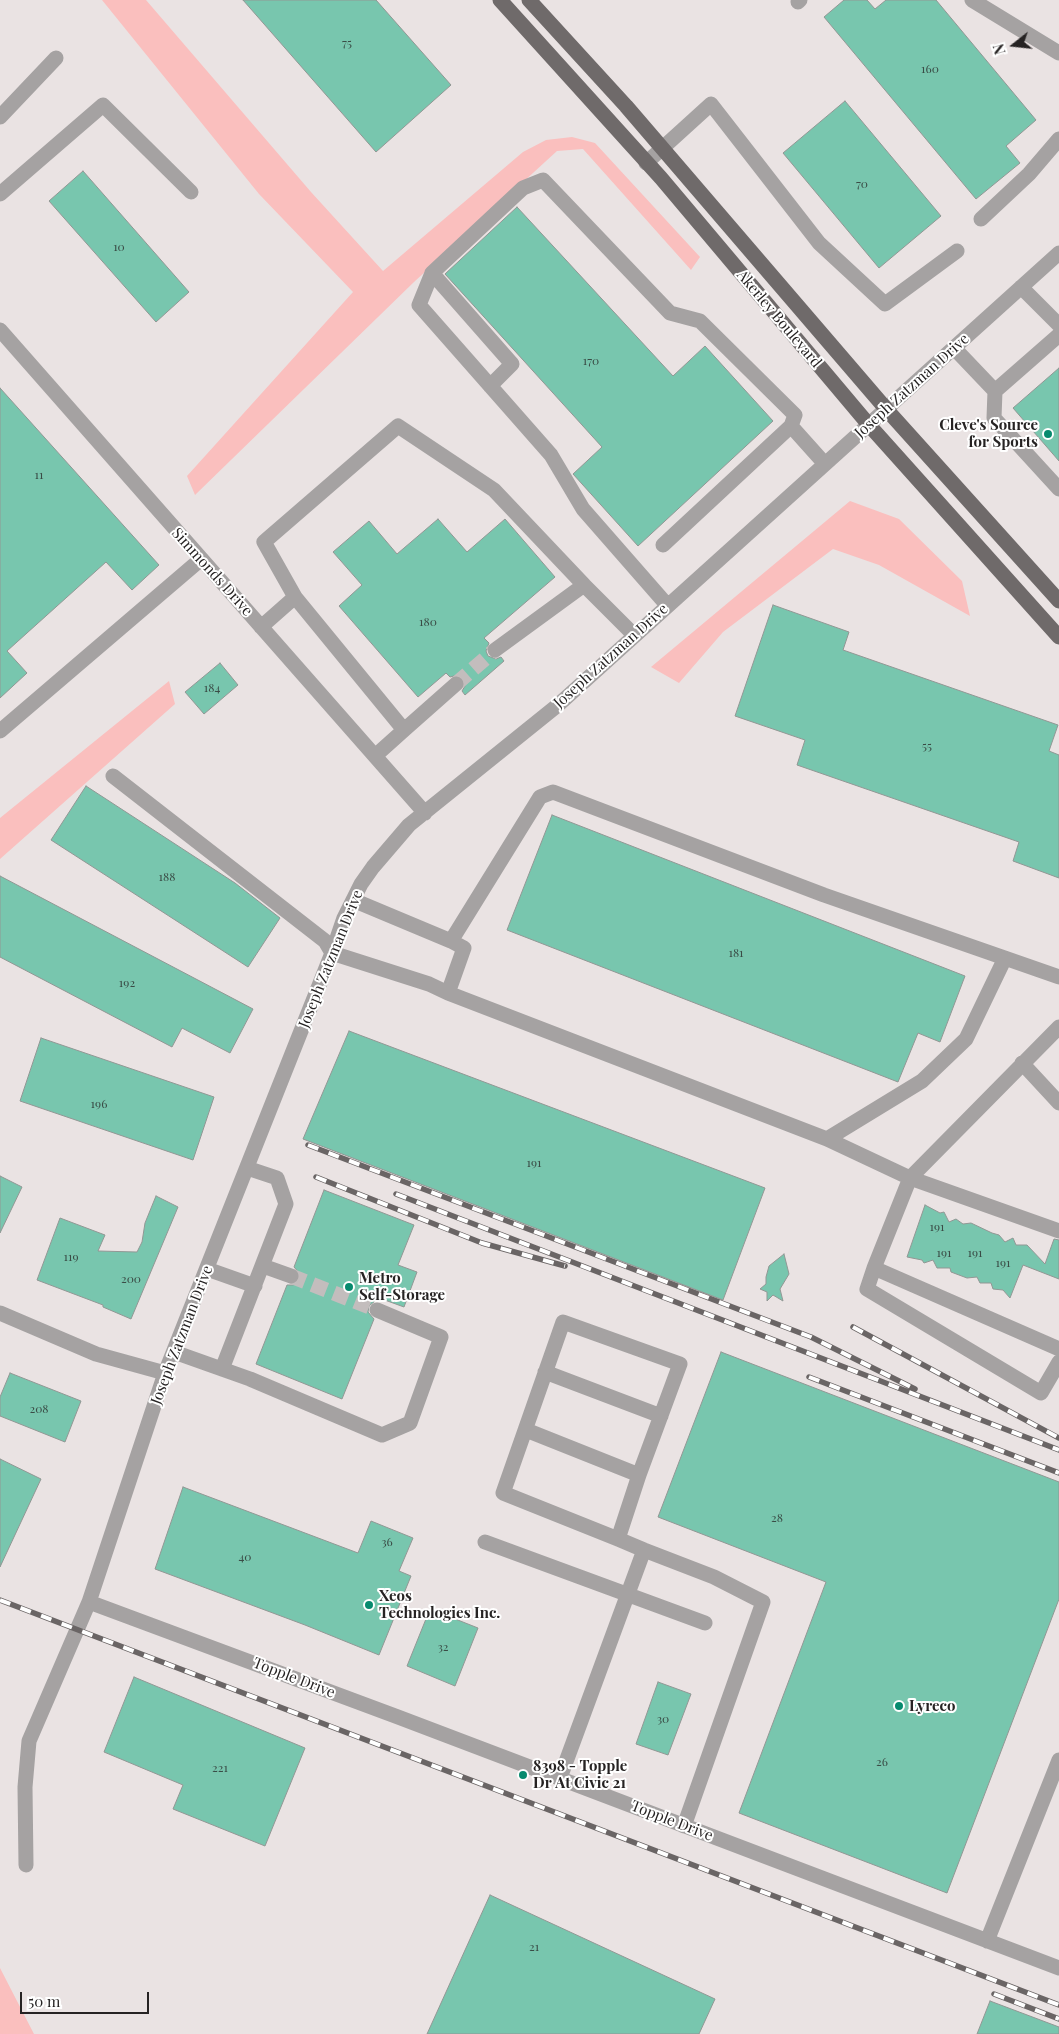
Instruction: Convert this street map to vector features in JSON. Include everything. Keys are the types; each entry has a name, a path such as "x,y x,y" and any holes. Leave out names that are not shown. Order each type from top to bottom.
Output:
{"main road":[{"name":"Akerley Boulevard","path":"500,0 661,178 869,425 1059,637"},
{"name":"Akerley Boulevard","path":"529,0 677,164 887,410 1059,601"}],"street":[{"path":"972,0 1059,53"},
{"path":"0,116 56,58"},
{"path":"646,162 711,104 819,243 885,304 957,251"},
{"path":"0,194 103,105 191,192"},
{"path":"981,219 1029,174 1059,139"},
{"path":"661,178 677,164"},
{"path":"663,545 791,426 795,415 700,321 670,313 543,180 523,188 432,273 419,305 551,455 583,509 667,605"},
{"name":"Joseph Zatzman Drive","path":"26,1864 25,1787 29,1741 89,1602 165,1373 352,900 373,867 409,825 558,705 1059,253"},
{"path":"432,273 512,364 490,386"},
{"path":"1021,287 1059,325"},
{"name":"Simmonds Drive","path":"0,330 200,560 425,813"},
{"path":"995,391 1059,335"},
{"path":"954,349 995,391 994,418 1059,489"},
{"path":"404,730 295,597 264,542 398,426 494,490 634,635"},
{"path":"791,426 825,464"},
{"path":"0,731 200,560"},
{"path":"495,650 584,585"},
{"path":"261,627 295,597"},
{"path":"375,756 456,684"},
{"path":"114,776 325,941 332,953 429,984 827,1139 910,1178 1059,1231"},
{"path":"451,941 540,797 553,792 824,895 1059,977"},
{"path":"352,900 464,948 448,993"},
{"path":"827,1139 922,1081 966,1039 1004,958"},
{"path":"1059,1028 910,1178 874,1268 868,1289 1041,1393 1059,1362"},
{"path":"1022,1064 1059,1103"},
{"path":"222,1369 286,1204 278,1178 247,1168"},
{"path":"263,1266 291,1276"},
{"path":"874,1268 1059,1350"},
{"path":"207,1269 255,1286"},
{"path":"174,1352 250,1379 382,1435 410,1422 441,1337 377,1310"},
{"path":"0,1313 96,1354 165,1373"},
{"path":"618,1539 639,1475 680,1364 563,1322 503,1492 644,1550 714,1577 763,1602 684,1826"},
{"path":"545,1372 661,1416"},
{"path":"526,1430 639,1475"},
{"path":"485,1542 704,1623"},
{"path":"560,1778 644,1550"},
{"name":"Topple Drive","path":"89,1602 560,1778 1059,1968"},
{"path":"987,1941 1059,1760"}],"shaded area":[{"path":"102,0 146,0 311,192 383,271 523,152 546,140 572,137 595,143 700,257 691,270 583,149 557,151 414,282 195,495 187,476 353,292 259,194"},
{"path":"850,501 899,519 962,581 970,616 879,565 833,549 723,632 679,683 651,667"},
{"path":"169,681 175,704 0,859 0,818"},
{"path":"0,1968 34,2034 0,2034"}],"building":[{"path":"243,0 376,0 451,85 376,152"},
{"path":"844,0 867,0 875,9 886,0 936,0 1036,120 1006,146 1020,163 976,199 824,17"},
{"path":"845,101 941,216 879,268 783,153"},
{"path":"83,171 189,292 156,322 49,201"},
{"path":"517,207 673,376 705,346 773,421 638,546 573,474 602,447 445,274"},
{"name":"Cleve's Source for Sports","path":"1059,368 1059,461 1013,408"},
{"path":"0,388 159,565 132,590 106,562 7,651 27,673 0,698"},
{"path":"438,519 467,552 505,519 555,577 484,638 489,643 486,651 488,656 496,659 501,657 504,661 465,695 462,691 465,686 463,678 458,675 450,677 446,673 418,697 339,606 362,585 333,552 369,521 397,554"},
{"path":"773,605 849,632 843,650 1058,725 1049,751 1059,755 1059,878 1013,861 1019,842 797,765 805,740 735,716"},
{"path":"220,663 238,685 204,714 185,692"},
{"path":"86,786 235,883 280,918 248,967 51,840"},
{"path":"552,815 965,976 940,1042 918,1033 898,1082 507,930"},
{"path":"0,876 253,1009 230,1053 182,1028 172,1047 0,957"},
{"path":"349,1031 765,1188 723,1300 303,1139"},
{"path":"41,1038 214,1097 193,1160 20,1101"},
{"path":"0,1176 22,1187 0,1233"},
{"name":"Metro Self-Storage","path":"324,1190 414,1225 398,1265 417,1272 404,1307 382,1299 381,1301 375,1301 369,1306 368,1312 374,1319 342,1399 256,1364 287,1285 293,1285 300,1280 300,1274 294,1267"},
{"path":"156,1196 178,1207 131,1319 103,1307 103,1305 37,1280 60,1218 105,1235 98,1251 137,1252 142,1242 145,1223"},
{"path":"925,1205 940,1213 944,1212 949,1222 956,1219 963,1224 971,1223 999,1235 1005,1242 1013,1238 1016,1245 1027,1245 1045,1264 1054,1239 1059,1240 1059,1279 1023,1265 1010,1298 1003,1290 993,1289 991,1283 980,1283 977,1277 967,1278 951,1272 950,1268 937,1268 933,1260 924,1263 922,1260 907,1257"},
{"path":"784,1254 789,1274 780,1289 783,1301 773,1295 767,1301 767,1292 760,1289 766,1284 769,1266"},
{"name":"Lyreco","path":"721,1352 1059,1482 1059,1599 947,1893 739,1813 826,1582 658,1517"},
{"path":"10,1373 81,1401 65,1442 0,1416 0,1397"},
{"path":"0,1459 41,1479 0,1567"},
{"path":"183,1487 358,1553 371,1521 413,1538 399,1571 411,1576 379,1655 155,1569"},
{"path":"430,1609 478,1628 455,1686 407,1666"},
{"path":"134,1677 305,1748 265,1846 173,1809 183,1785 104,1752"},
{"path":"658,1682 691,1694 668,1755 636,1744"},
{"path":"490,1895 715,1999 699,2034 427,2034"},
{"path":"990,2001 1059,2027 1059,2034 977,2034"}],"tunnel":[{"path":"456,684 495,650"},
{"path":"291,1276 377,1310"}],"railway":[{"path":"308,1145 811,1337 915,1389"},
{"path":"316,1177 482,1243 565,1266"},
{"path":"396,1194 1059,1450"},
{"path":"853,1327 1059,1438"},
{"path":"809,1377 1059,1473"},
{"path":"0,1600 1059,2005"},
{"path":"994,1994 1059,2019"}],"place":[{"name":"Cleve's Source for Sports","path":"1048,434"},
{"name":"Metro Self-Storage","path":"349,1287"},
{"name":"Xeos Technologies Inc.","path":"369,1605"},
{"name":"Lyreco","path":"899,1706"},
{"name":"8398 - Topple Dr At Civic 21","path":"523,1775"}]}
